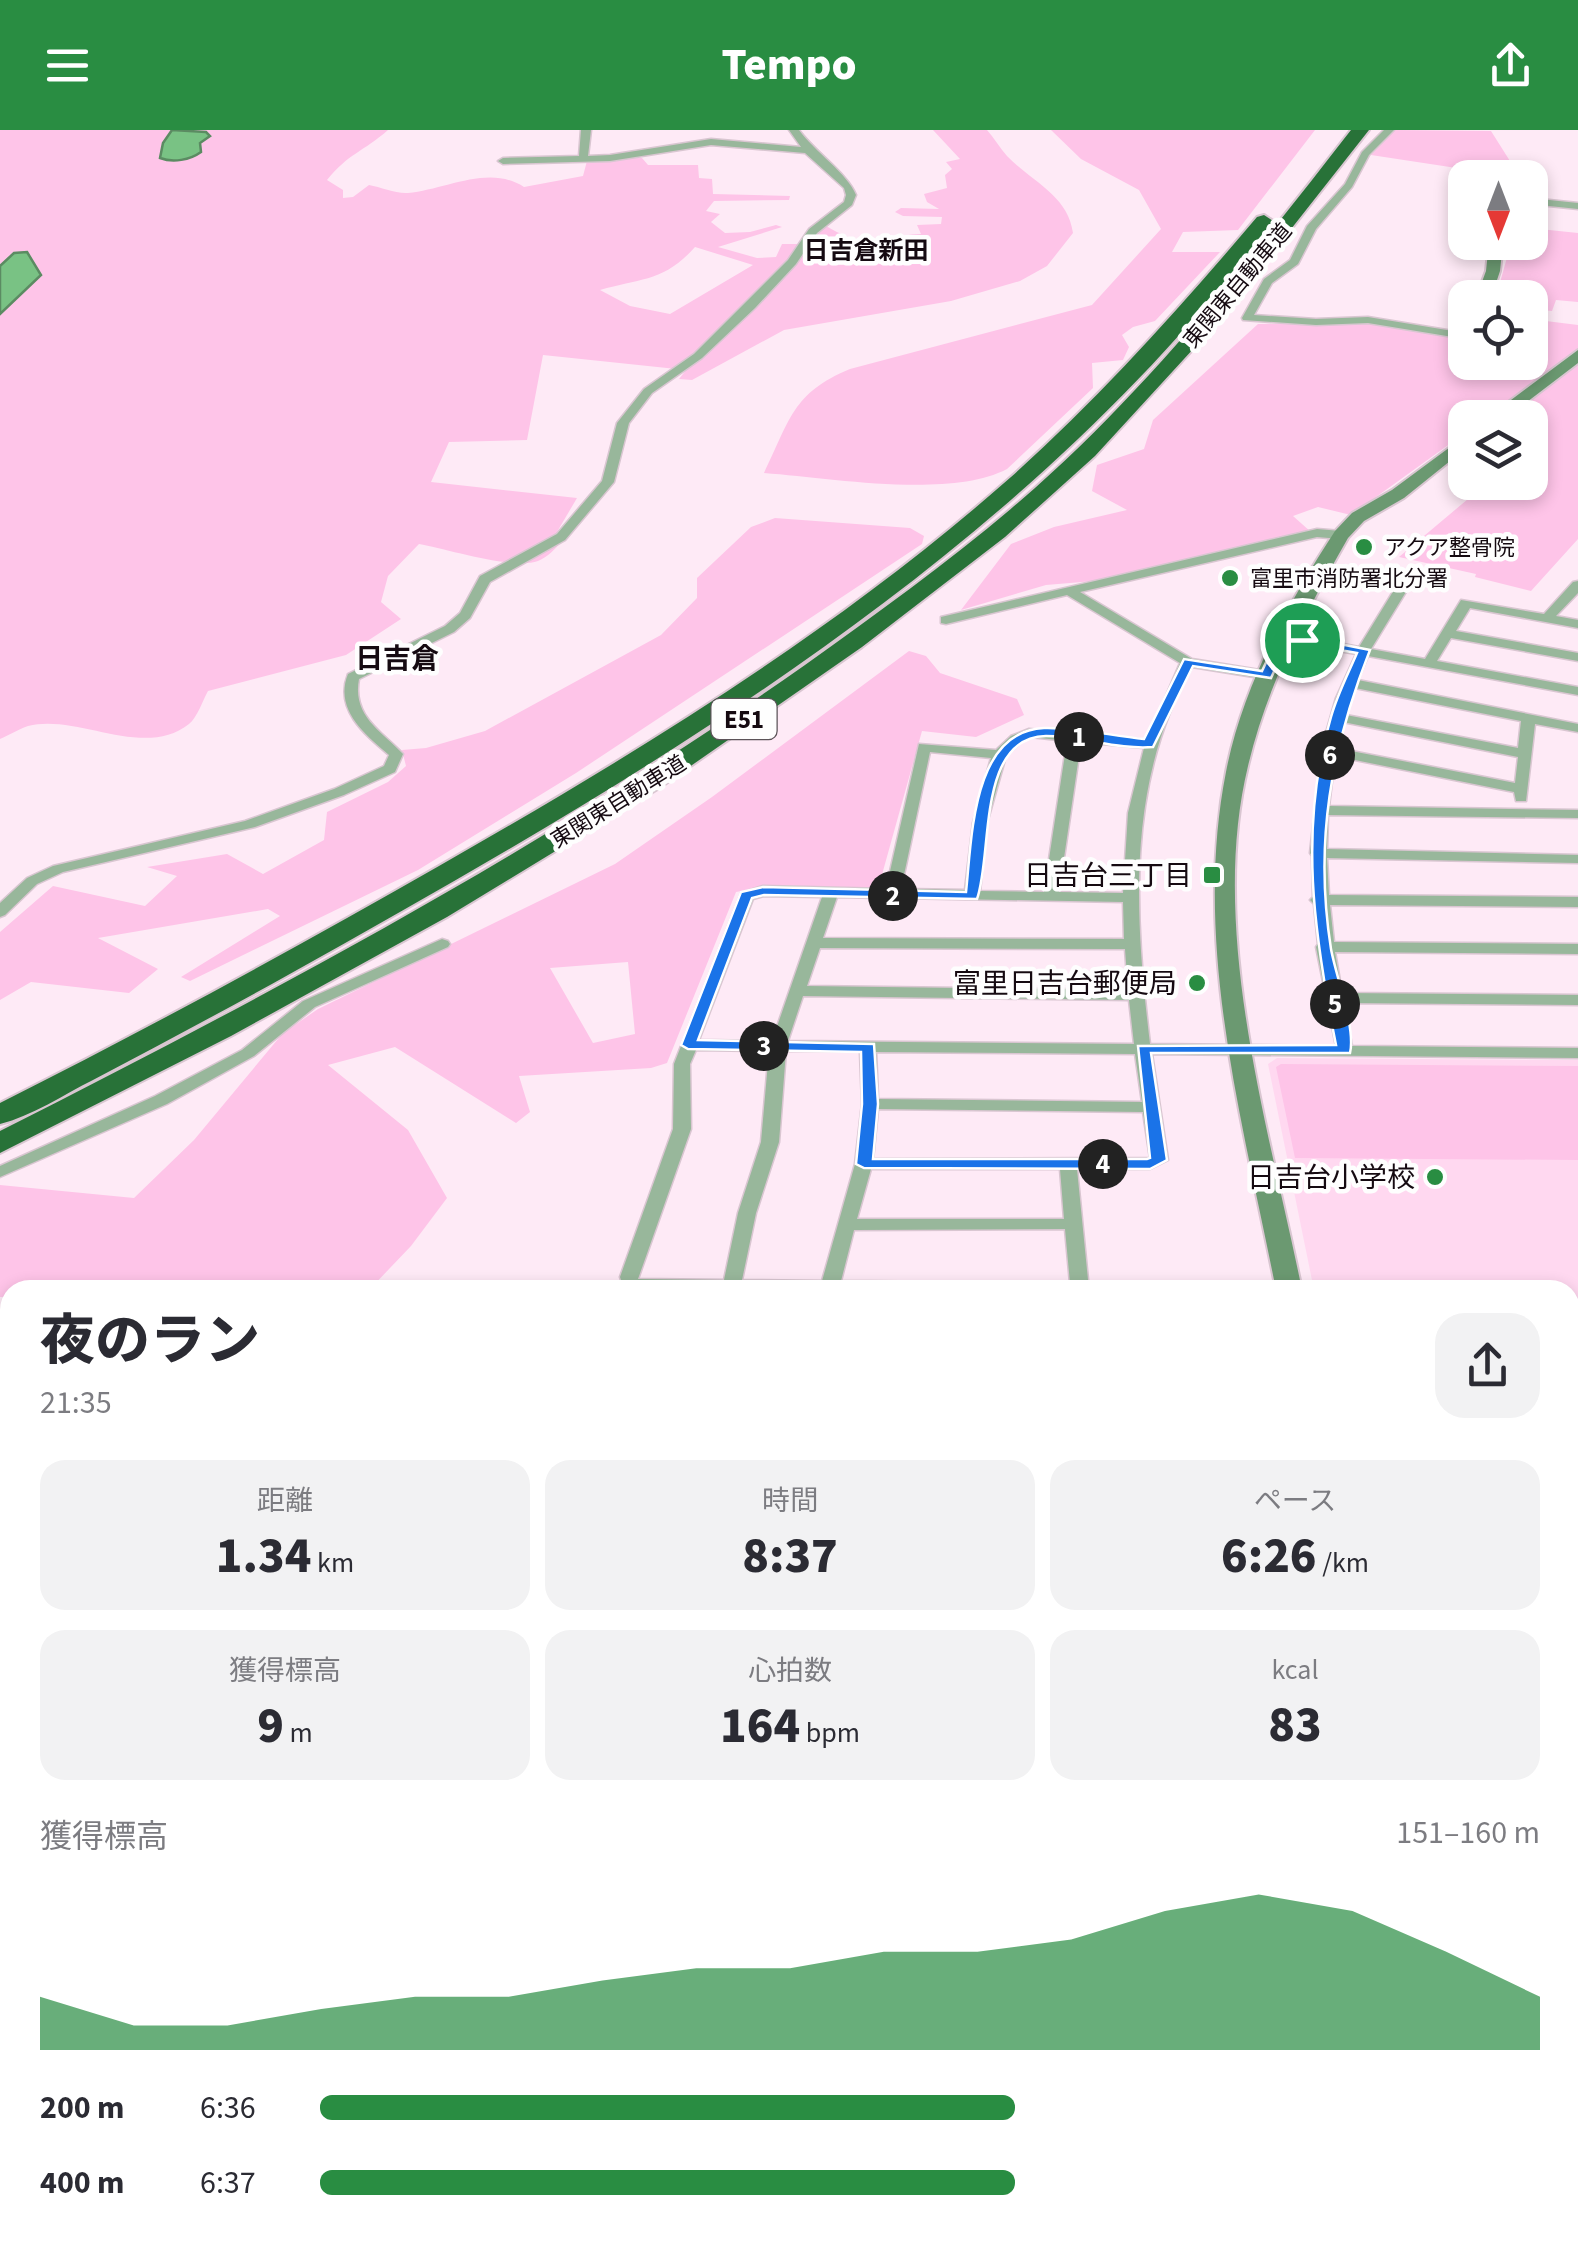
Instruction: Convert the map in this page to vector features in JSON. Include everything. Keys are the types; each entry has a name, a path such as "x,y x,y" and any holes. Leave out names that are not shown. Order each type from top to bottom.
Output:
{"highway":[{"name":"東関東自動車道","path":"0,1115 195,1014 551,814 677,735 899,580 1015,485 1130,375 1281,200 1335,130"},
{"name":"東関東自動車道","path":"0,1143 231,1026 566,834 708,745 908,601 1043,492 1150,387 1236,291 1360,130"}],"street":[{"path":"583,159 586,130"},
{"path":"0,912 32,882 58,869 250,824 339,792 390,768 396,754 353,710 347,693 352,677 445,631 472,607 478,586 485,579 562,537 608,482 623,422 648,391 698,356 792,262 825,218 848,203 848,187 808,150 794,130"},
{"path":"1390,130 1365,154 1349,185 1310,228 1294,262 1268,282 1248,318 1368,320 1448,333"},
{"path":"502,161 629,156 711,142 808,150"},
{"path":"1548,203 1578,206"},
{"path":"1519,400 1578,355"},
{"path":"1288,1280 1244,1049 1229,942 1228,822 1236,770 1266,675 1341,535 1358,518 1398,494 1448,454"},
{"path":"946,620 1316,534 1341,535"},
{"path":"1345,1050 1318,900 1320,810 1330,751 1337,717 1364,650 1408,577 1440,583"},
{"path":"1546,618 1578,586"},
{"path":"1069,590 1188,662 1266,675"},
{"path":"1429,663 1466,603 1578,624"},
{"path":"1447,632 1578,657"},
{"path":"1284,637 1578,691"},
{"path":"864,1164 1150,1164 1159,1160 1135,995 1132,818 1148,744 1188,662"},
{"path":"1350,683 1578,728"},
{"path":"1337,717 1525,754"},
{"path":"1520,813 1528,718"},
{"path":"972,896 980,823 999,756 1016,738 1029,733 1148,744"},
{"path":"1051,896 1075,736"},
{"path":"892,896 924,748 999,756"},
{"path":"1330,751 1522,790"},
{"path":"1320,810 1578,814"},
{"path":"1317,854 1578,858"},
{"path":"632,1280 682,1129 682,1064 746,896 763,891 1132,898"},
{"path":"733,1280 748,1212 770,1142 778,1046 830,895"},
{"path":"1318,900 1578,902"},
{"path":"815,943 1134,944"},
{"path":"0,1172 161,1100 248,1053 309,1004 442,944"},
{"path":"1324,947 1578,949"},
{"path":"798,991 1135,995"},
{"path":"1334,998 1578,1000"},
{"path":"688,1045 1578,1053"},
{"path":"832,1280 864,1164 870,1104 868,1047"},
{"path":"870,1104 1152,1107"},
{"path":"1068,1164 1079,1280"},
{"path":"845,1225 1074,1224"}],"shaded area":[{"path":"0,130 388,130 327,180 343,190 343,198 353,197 369,185 408,193 482,178 524,187 583,176 587,161 622,156 642,158 648,165 698,165 699,178 712,179 713,194 790,196 789,200 714,201 706,211 720,214 711,222 725,233 782,227 718,247 757,258 776,257 782,244 809,244 823,224 850,237 871,240 921,234 917,225 941,224 942,217 903,216 895,212 901,208 939,209 927,202 924,194 947,188 945,175 952,169 946,162 960,159 933,130 987,130 1007,156 1057,199 1070,220 1073,233 1047,266 1020,281 951,301 784,330 692,380 679,379 686,370 543,355 527,440 449,442 431,482 577,498 557,532 562,541 545,557 513,563 419,544 388,576 381,602 401,619 346,655 208,691 192,721 171,734 131,737 47,724 28,726 0,739","holes":["695,247 753,265 670,314 630,306 600,290 662,273"]},
{"path":"172,130 206,132 210,136 200,143 201,152 192,157 160,158 163,143"},
{"path":"1051,130 1315,130 1238,230 1183,232 1172,252 1220,252 1155,321 1133,327 1122,335 1129,347 1123,360 1092,363 1093,388 1007,469 983,478 922,485 764,473 795,410 831,378 850,369 1092,305 1161,229 1139,190 1081,159"},
{"path":"1395,130 1491,131 1509,160 1448,160 1448,167 1371,155"},
{"path":"1548,230 1578,233 1578,302 1556,300 1552,311 1548,311 1548,280 1501,280 1506,260 1548,260"},
{"path":"27,252 41,275 0,314 0,266 14,253"},
{"path":"1548,321 1578,325 1578,539 1531,591 1399,557 1467,500 1548,500 1548,400 1448,400 1448,445 1351,515 1318,507 1293,516 1311,532 1106,580 1046,585 961,610 1011,544 1054,527 1127,510 1092,491 1097,465 1144,449 1153,420 1258,324 1381,322 1448,336 1448,380 1548,380"},
{"path":"775,518 910,528 924,536 922,544 576,773 418,870 190,981 181,977 280,916 268,909 98,938 158,969 129,993 31,982 0,1000 0,932 53,886 145,906 177,876 147,867 227,854 263,874 324,840 327,812 388,782 406,766 402,750 426,748 485,731 661,635 697,598 697,578 751,527"},
{"path":"909,651 926,656 940,673 1017,699 1024,715 976,737 922,731 878,889 776,885 736,892 667,1063 651,1068 519,1076 530,1112 516,1123 395,1047 328,1065 408,1130 447,1198 411,1246 379,1280 0,1280 0,1185 134,1198 194,1140 283,1033 318,1009 615,864","holes":["628,962 635,1034 593,1043 550,968"]},
{"name":"日吉台小学校","path":"1277,1058 1578,1060 1578,1280 1312,1280 1268,1064"},
{"path":"1578,1066 1578,1160 1295,1158 1276,1067"}],"place":[{"name":"アクア整骨院","path":"1364,547"},
{"name":"富里市消防署北分署","path":"1230,578"},
{"name":"日吉台三丁目","path":"1212,875"},
{"name":"富里日吉台郵便局","path":"1197,983"},
{"name":"日吉台小学校","path":"1435,1177"}],"district":[{"name":"日吉倉新田","path":"866,250"},
{"name":"日吉倉","path":"397,658"}],"route":[{"path":"1284,637 1302,640 1364,650 1337,717 1320,810 1317,854 1324,947 1345,1050 1143,1049 1159,1160 1150,1164 864,1164 870,1104 868,1047 688,1045 746,896 763,891 972,896 980,823 999,756 1016,738 1044,732 1148,744 1188,662 1266,675 1284,637"}]}
